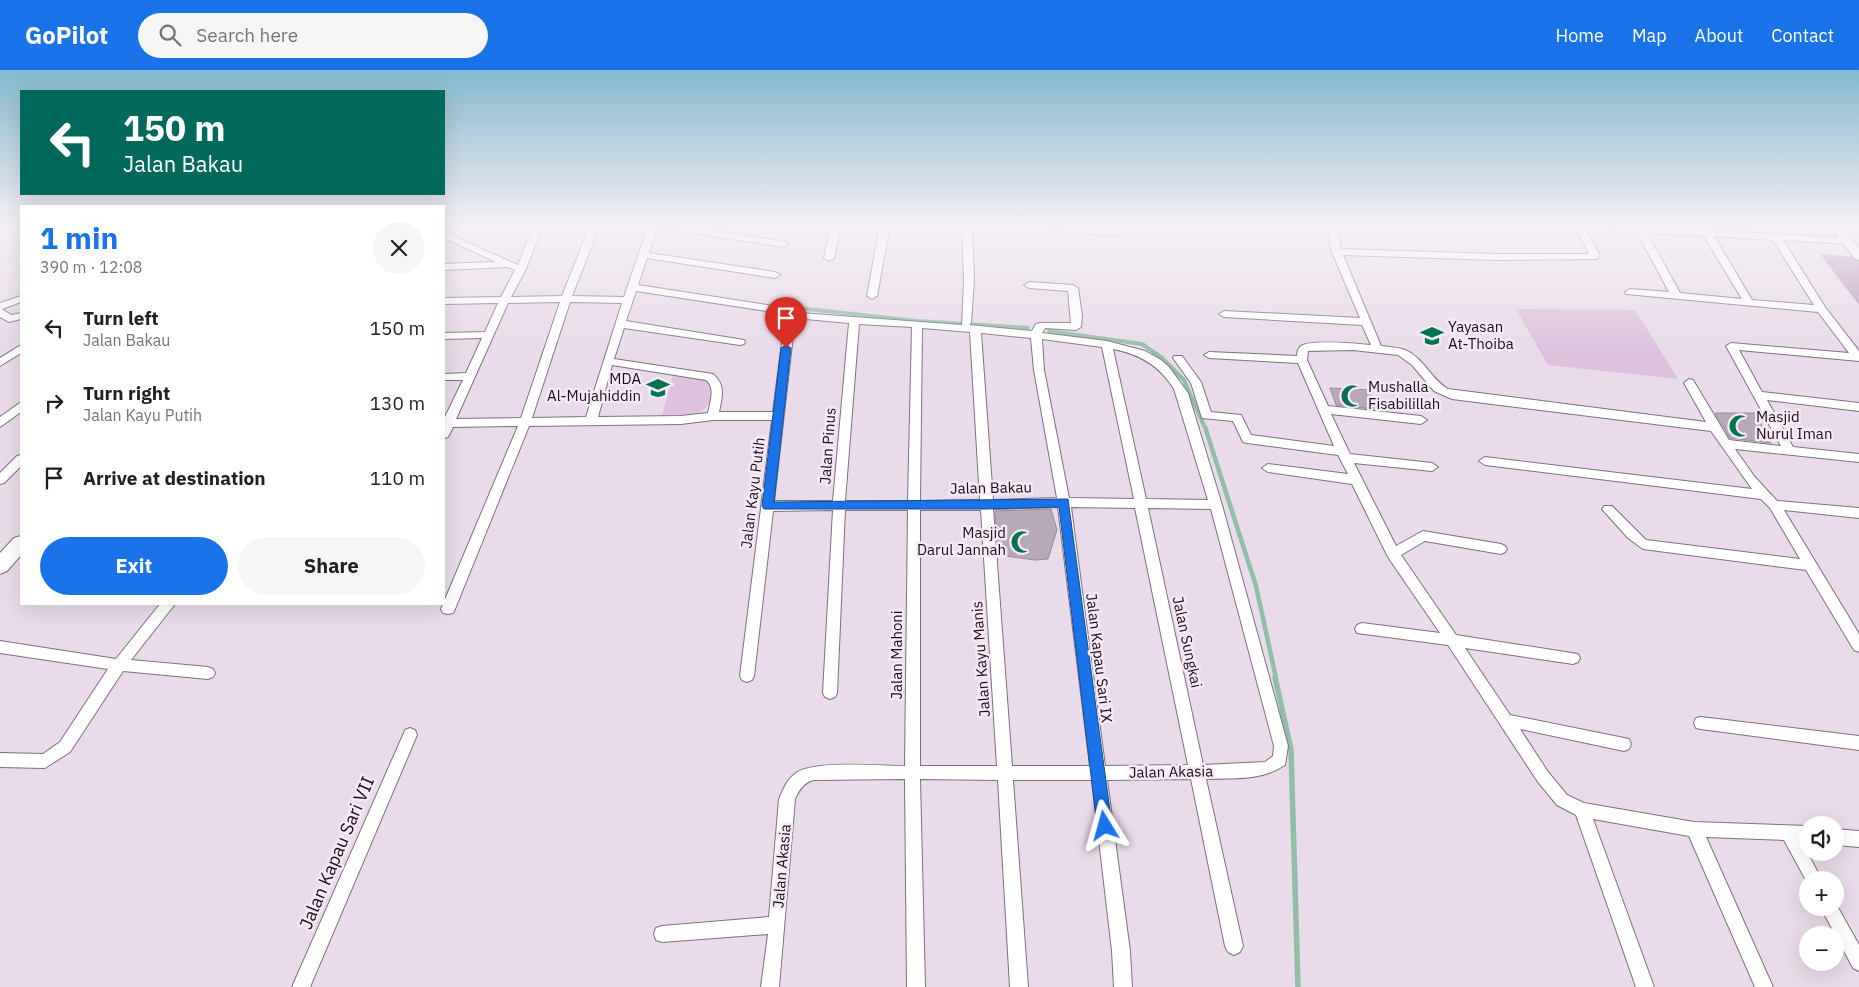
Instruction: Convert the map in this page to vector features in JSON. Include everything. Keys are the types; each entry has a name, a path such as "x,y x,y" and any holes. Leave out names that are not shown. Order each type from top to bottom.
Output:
{"main road":[{"path":"0,566 20,544"}],"street":[{"path":"518,268 521,269 504,300 447,423 681,420 713,416 778,416"},
{"path":"448,609 525,422 578,268"},
{"path":"591,421 608,362 640,268"},
{"path":"727,268 774,275"},
{"path":"872,296 877,268"},
{"name":"Jalan Kayu Manis","path":"969,268 970,326 1005,772 1019,987"},
{"path":"1344,268 1378,350"},
{"path":"1661,268 1676,296"},
{"path":"1725,268 1749,303"},
{"path":"1795,268 1821,309 1859,358"},
{"path":"1029,285 1073,288 1076,300 1076,327 1045,324 1040,326 1036,334"},
{"path":"634,287 773,309"},
{"path":"1630,292 1821,309"},
{"path":"0,307 20,299"},
{"path":"445,301 628,300"},
{"path":"0,312 8,319 20,316"},
{"name":"Jalan Akasia","path":"770,987 787,799 796,782 804,775 814,773 913,771 1198,772 1268,768 1280,760 1282,754 1279,736 1216,505 1182,393 1173,378 1152,359 1128,349 1107,344 1036,334 970,326 854,321 790,314"},
{"name":"Jalan Kayu Putih","path":"747,676 790,314"},
{"path":"1224,314 1367,322"},
{"name":"Jalan Pinus","path":"830,693 839,506 854,321"},
{"path":"622,324 740,342"},
{"name":"Jalan Mahoni","path":"916,987 913,771 917,324"},
{"path":"445,336 489,334"},
{"name":"Jalan Kapau Sari IX","path":"1036,334 1039,370 1064,502 1121,952 1123,987"},
{"name":"Jalan Sungkai","path":"1107,344 1234,946"},
{"path":"1789,450 1732,345 1859,358"},
{"path":"1714,428 1452,395 1435,388 1415,361 1404,353 1335,346 1308,347 1302,350 1302,360 1393,554 1555,794 1569,805 1582,810 1694,829 1799,834"},
{"path":"0,363 20,349"},
{"path":"1209,355 1302,360"},
{"path":"1178,358 1196,382 1206,415 1237,418 1246,439 1432,468"},
{"path":"608,362 709,377 716,382 718,392 713,416"},
{"path":"445,377 469,376"},
{"path":"1689,383 1714,428 1763,495 1774,505 1859,646"},
{"path":"1758,395 1859,407"},
{"path":"0,423 20,407"},
{"path":"1324,409 1420,420"},
{"path":"1726,444 1859,458"},
{"path":"1485,461 1763,495"},
{"path":"0,480 19,464"},
{"path":"1268,468 1358,480"},
{"name":"Jalan Bakau","path":"768,506 985,505 1064,502 1141,502 1216,505"},
{"path":"1774,505 1859,513"},
{"path":"1608,509 1643,544 1809,565"},
{"path":"1393,554 1423,536 1501,549"},
{"path":"0,760 45,761 65,747 120,665 167,605"},
{"path":"1362,629 1573,658"},
{"path":"0,647 120,665 208,673"},
{"path":"1505,720 1624,744"},
{"path":"1701,723 1857,746"},
{"name":"Jalan Kapau Sari VII","path":"301,987 410,735"},
{"path":"1582,810 1645,987"},
{"path":"1694,829 1764,987"},
{"path":"1788,833 1809,871"},
{"path":"1844,838 1859,839"},
{"path":"1833,916 1859,962"},
{"path":"662,934 777,925"}],"shaded area":[{"path":"1831,268 1859,268 1859,305"},
{"path":"1516,309 1635,310 1678,379 1548,365"},
{"path":"673,375 707,380 712,384 712,395 704,409 690,415 662,416"}],"building":[{"name":"Mushalla Fisabilillah","path":"1330,388 1370,390 1374,409 1336,405"},
{"name":"Masjid Nurul Iman","path":"1715,413 1755,413 1771,443 1730,438"},
{"name":"Masjid Darul Jannah","path":"1051,509 1057,530 1048,559 1035,560 998,555 995,511"}],"waterway":[{"path":"780,306 917,321 1028,328"},
{"path":"1049,331 1142,344 1162,358 1184,380 1205,428"},
{"path":"1205,427 1256,586 1276,678"},
{"path":"1275,677 1291,750 1298,987"}],"place":[{"name":"Yayasan At-Thoiba","path":"1432,336"},
{"name":"MDA Al-Mujahiddin","path":"658,388"},
{"name":"Mushalla Fisabilillah","path":"1352,396"},
{"name":"Masjid Nurul Iman","path":"1740,426"},
{"name":"Masjid Darul Jannah","path":"1022,542"}],"route":[{"path":"786,348 768,506 985,505 1064,502 1105,826"}]}
